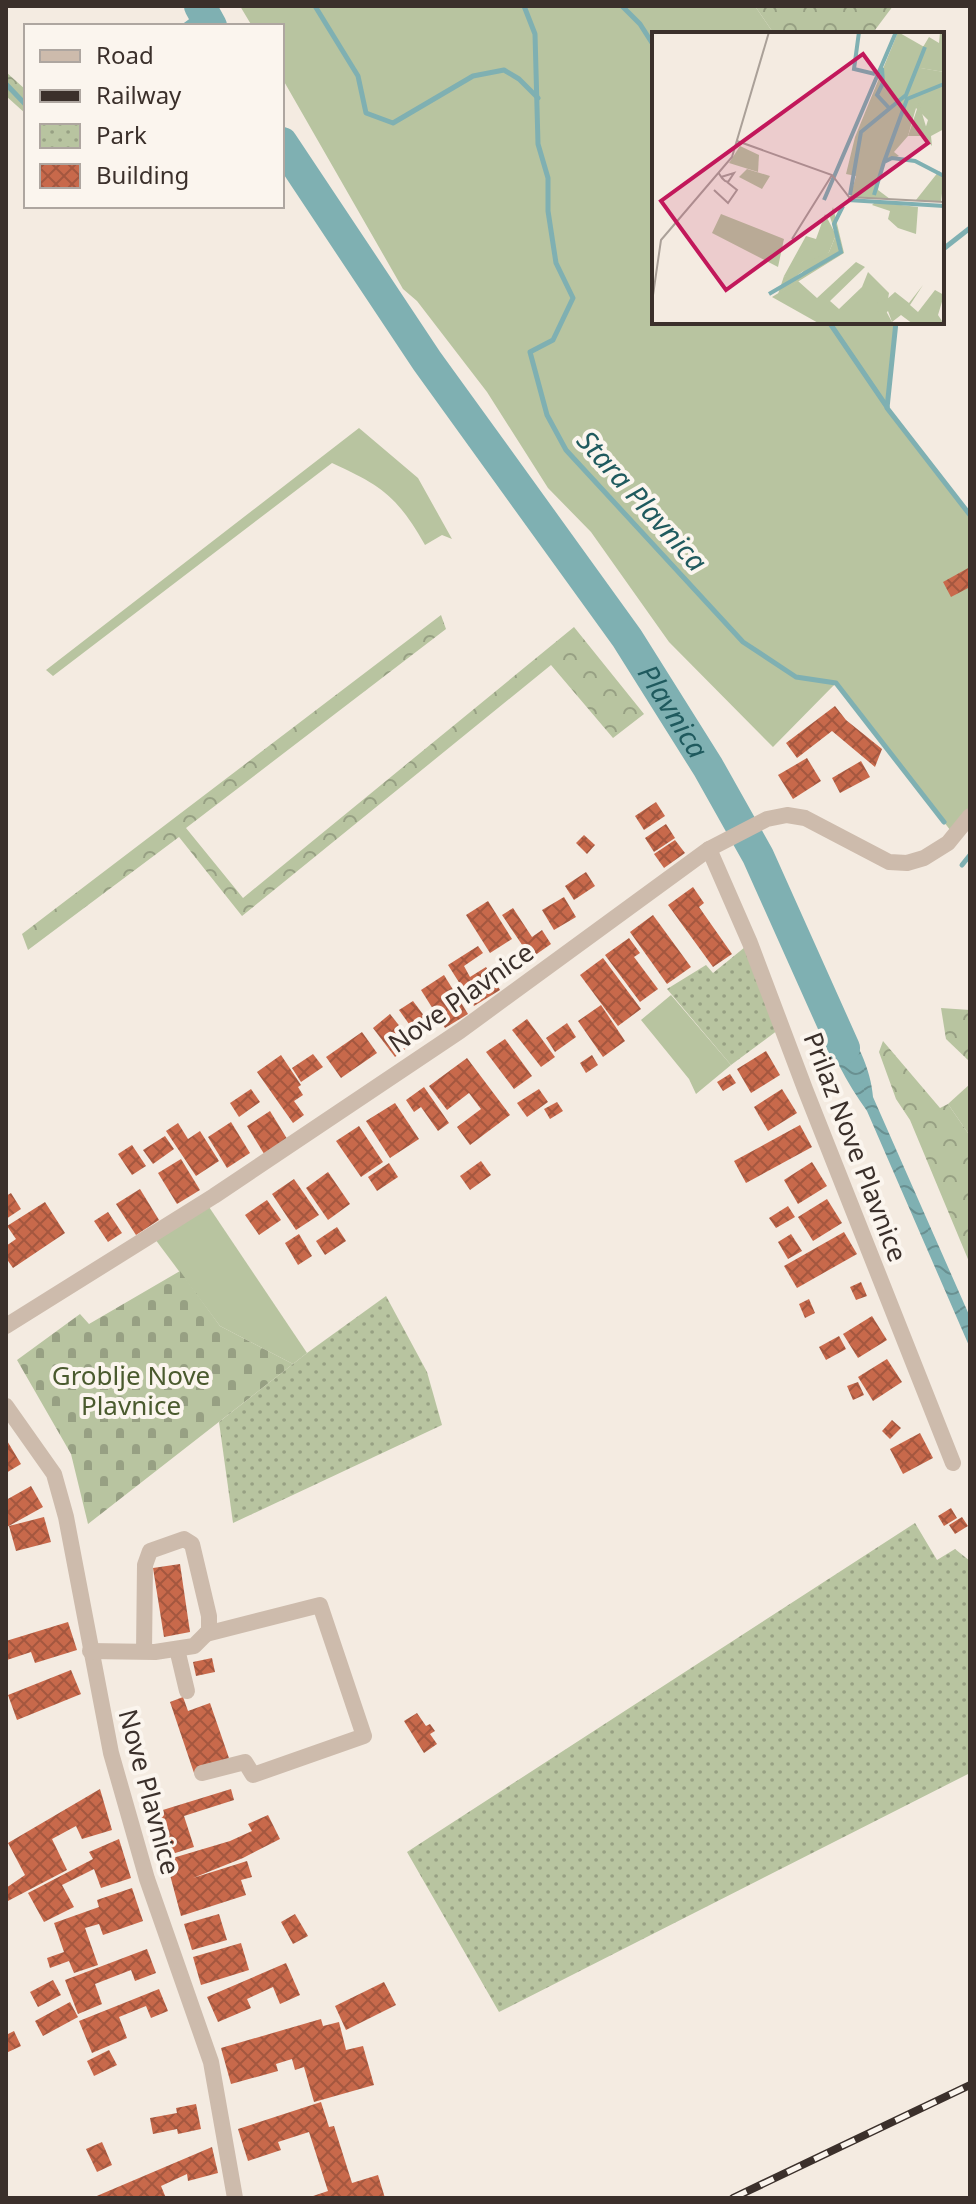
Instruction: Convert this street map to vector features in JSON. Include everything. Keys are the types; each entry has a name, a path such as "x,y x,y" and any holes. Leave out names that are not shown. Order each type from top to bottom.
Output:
{"street":[{"name":"Nove Plavnice","path":"6,1326 214,1196 460,1031 716,845 767,819 787,815 805,818 889,862 907,863 924,858 948,843 970,816"},
{"name":"Prilaz Nove Plavnice","path":"716,845 805,1089 953,1463"},
{"name":"Nove Plavnice","path":"6,1406 54,1474 66,1517 111,1753 147,1879 211,2062 235,2198"},
{"path":"90,1651 144,1652 177,1649 194,1646 209,1631 209,1616 192,1544 184,1539 150,1551 145,1565 144,1652"},
{"path":"202,1773 245,1762 253,1775 364,1736 320,1605 206,1634"},
{"path":"177,1649 187,1691"}],"green space":[{"path":"240,6 755,6 773,32 652,32 652,324 896,324 888,409 970,515 970,816 954,835 836,683 773,747 669,642 591,532 548,488 487,392 417,301 403,289 284,81 284,24 251,24"},
{"path":"755,6 893,6 874,32 773,32"},
{"path":"6,72 24,88 24,112 6,96"},
{"path":"359,428 418,478 452,539 442,535 425,545 406,515 387,494 332,463 53,676 46,670"},
{"path":"441,615 446,629 186,828 243,898 574,627 644,714 613,738 551,665 242,916 179,837 28,950 22,934"},
{"path":"750,943 782,1027 731,1065 667,989 706,965 713,973"},
{"path":"671,995 731,1065 696,1094 689,1079 641,1020"},
{"path":"941,1008 970,1010 970,1062 946,1039"},
{"path":"883,1041 940,1108 948,1104 970,1136 970,1264 910,1120 896,1099 879,1052"},
{"path":"970,1084 970,1136 948,1104"},
{"path":"205,1201 307,1353 293,1364 220,1326 152,1235"},
{"name":"Groblje Nove Plavnice","path":"180,1271 220,1326 293,1364 88,1524 71,1454 17,1360 80,1314 89,1324"},
{"path":"386,1296 427,1372 442,1425 233,1523 219,1422"},
{"path":"915,1523 937,1560 955,1549 970,1561 970,1773 499,2012 407,1852"}],"water":[{"path":"827,1008 844,1025 859,1048 873,1097 970,1317 970,1348 867,1111 828,1042 820,1017"}],"building":[{"path":"970,567 970,587 951,597 943,582"},
{"path":"835,706 846,720 882,749 875,767 832,731 797,758 786,743"},
{"path":"807,758 821,781 793,799 778,775"},
{"path":"861,761 870,777 840,793 832,778"},
{"path":"656,802 665,816 644,830 635,816"},
{"path":"666,824 675,838 654,852 645,838"},
{"path":"584,835 595,845 587,854 576,843"},
{"path":"675,840 685,853 664,868 654,854"},
{"path":"586,872 595,886 574,900 565,886"},
{"path":"693,887 704,903 699,907 732,954 713,967 668,905"},
{"path":"564,897 576,917 554,930 542,910"},
{"path":"488,901 512,939 490,953 466,915"},
{"path":"513,908 532,937 542,930 551,944 531,958 502,915"},
{"path":"653,915 691,967 667,984 630,932"},
{"path":"629,938 640,953 634,957 658,989 640,1002 605,955"},
{"path":"478,946 483,953 464,966 470,977 486,967 500,990 474,1006 448,965"},
{"path":"603,958 641,1009 618,1026 580,975"},
{"path":"444,975 468,1014 445,1028 421,990"},
{"path":"413,1001 428,1021 414,1031 399,1010"},
{"path":"601,1005 625,1041 603,1057 578,1021"},
{"path":"390,1014 413,1043 395,1057 373,1028"},
{"path":"527,1019 555,1057 541,1067 512,1030"},
{"path":"567,1023 576,1037 555,1052 546,1038"},
{"path":"362,1032 377,1053 341,1078 326,1057"},
{"path":"505,1039 532,1076 514,1089 486,1052"},
{"path":"766,1051 780,1075 751,1093 737,1069"},
{"path":"313,1054 323,1067 301,1082 292,1068"},
{"path":"281,1055 301,1085 298,1087 303,1095 294,1101 304,1115 293,1123 257,1072"},
{"path":"592,1055 598,1065 586,1073 580,1063"},
{"path":"467,1058 510,1115 470,1145 457,1127 481,1109 469,1093 447,1110 429,1086"},
{"path":"730,1074 736,1083 723,1091 717,1082"},
{"path":"424,1087 449,1123 438,1131 421,1107 414,1112 406,1100"},
{"path":"251,1089 260,1102 239,1117 230,1103"},
{"path":"539,1089 548,1102 527,1117 517,1103"},
{"path":"782,1089 797,1113 768,1131 754,1107"},
{"path":"557,1102 563,1111 550,1119 544,1109"},
{"path":"395,1103 419,1139 390,1158 366,1121"},
{"path":"270,1111 289,1142 266,1157 247,1126"},
{"path":"231,1122 250,1153 227,1168 208,1137"},
{"path":"178,1123 188,1139 200,1131 219,1161 196,1176 166,1131"},
{"path":"800,1125 812,1147 746,1183 734,1161"},
{"path":"359,1126 383,1162 361,1177 336,1141"},
{"path":"165,1136 174,1149 153,1164 143,1150"},
{"path":"132,1145 146,1166 132,1175 118,1154"},
{"path":"181,1159 200,1190 177,1204 158,1173"},
{"path":"481,1161 491,1175 470,1190 460,1176"},
{"path":"812,1162 827,1186 798,1204 784,1180"},
{"path":"389,1163 398,1177 377,1191 368,1177"},
{"path":"328,1172 350,1204 328,1220 306,1188"},
{"path":"294,1179 319,1215 296,1230 272,1194"},
{"path":"140,1189 159,1220 136,1235 116,1204"},
{"path":"11,1193 21,1209 6,1219 6,1196"},
{"path":"827,1199 842,1223 813,1241 798,1217"},
{"path":"267,1200 281,1220 259,1235 245,1215"},
{"path":"45,1202 65,1233 13,1268 6,1258 6,1246 16,1239 7,1226"},
{"path":"788,1206 795,1217 776,1228 769,1218"},
{"path":"108,1212 122,1233 108,1242 94,1221"},
{"path":"337,1227 346,1241 325,1255 316,1241"},
{"path":"844,1232 857,1254 797,1288 784,1266"},
{"path":"299,1234 312,1256 298,1265 285,1243"},
{"path":"791,1234 802,1251 788,1259 778,1242"},
{"path":"861,1282 867,1296 856,1300 850,1287"},
{"path":"809,1299 815,1313 805,1318 799,1304"},
{"path":"872,1316 887,1340 858,1358 843,1334"},
{"path":"839,1336 846,1349 826,1360 819,1347"},
{"path":"887,1359 902,1382 873,1401 858,1377"},
{"path":"858,1382 864,1395 853,1400 847,1386"},
{"path":"892,1420 901,1428 890,1439 882,1431"},
{"path":"920,1433 933,1458 903,1474 890,1449"},
{"path":"6,1439 21,1464 6,1473"},
{"path":"31,1486 43,1507 7,1527 6,1500"},
{"path":"951,1508 957,1518 944,1526 938,1516"},
{"path":"44,1517 51,1542 16,1551 9,1526"},
{"path":"962,1517 968,1526 955,1534 949,1525"},
{"path":"180,1564 190,1632 164,1637 153,1568"},
{"path":"68,1622 77,1650 35,1663 31,1652 7,1660 6,1641"},
{"path":"212,1658 215,1672 196,1676 193,1662"},
{"path":"71,1670 81,1694 17,1720 8,1695"},
{"path":"183,1697 188,1711 210,1703 230,1761 194,1773 170,1702"},
{"path":"417,1713 426,1726 430,1724 435,1731 430,1734 437,1744 424,1753 404,1721"},
{"path":"100,1789 112,1830 82,1839 76,1826 52,1839 67,1870 6,1902 6,1888 25,1875 8,1843"},
{"path":"231,1789 234,1800 184,1816 194,1847 166,1856 153,1813"},
{"path":"268,1815 280,1839 193,1878 247,1861 252,1877 241,1880 246,1895 181,1916 166,1860 230,1841 252,1831 248,1824"},
{"path":"119,1839 131,1878 101,1888 94,1869 62,1885 74,1907 44,1922 28,1893 93,1859 89,1852"},
{"path":"132,1888 143,1921 103,1935 99,1924 85,1928 98,1965 74,1973 69,1961 50,1968 47,1958 64,1952 54,1923 99,1907 97,1900"},
{"path":"219,1914 227,1940 192,1950 184,1924"},
{"path":"295,1914 308,1936 293,1944 281,1922"},
{"path":"241,1943 249,1970 201,1985 193,1957"},
{"path":"147,1949 156,1973 135,1981 131,1970 95,1984 102,2004 78,2014 65,1980"},
{"path":"286,1963 300,1995 280,2004 273,1987 247,1999 251,2008 218,2022 207,1997"},
{"path":"53,1980 61,1995 38,2007 30,1992"},
{"path":"384,1982 396,2005 346,2030 335,2006"},
{"path":"159,1989 168,2011 151,2018 146,2006 119,2017 127,2038 92,2053 79,2021"},
{"path":"70,2002 78,2017 43,2036 35,2021"},
{"path":"321,2019 323,2026 339,2022 346,2050 363,2046 374,2085 314,2102 304,2067 295,2070 292,2059 276,2064 278,2071 231,2084 221,2048"},
{"path":"14,2031 21,2046 6,2053 6,2035"},
{"path":"109,2050 117,2065 94,2076 87,2061"},
{"path":"321,2102 329,2127 334,2126 352,2183 378,2175 385,2198 307,2198 328,2191 309,2132 278,2142 281,2150 248,2161 238,2129"},
{"path":"196,2104 201,2129 178,2134 177,2129 153,2134 150,2118 177,2113 176,2108"},
{"path":"102,2142 112,2165 97,2172 86,2149"},
{"path":"212,2147 218,2173 188,2181 187,2174 161,2186 166,2198 92,2198"}],"waterway":[{"name":"Plavnica","path":"200,6 210,24"},
{"name":"Stara Plavnica","path":"315,6 358,76 366,113 393,123 473,76 504,70 519,79 538,98"},
{"name":"Stara Plavnica","path":"524,6 535,34 538,144 548,178 548,211 556,263 573,298 553,340 530,352 547,415 566,450 743,642 796,677 836,683 944,822"},
{"path":"622,6 640,24 652,43"},
{"path":"187,24 203,12"},
{"path":"6,84 24,103"},
{"name":"Plavnica","path":"284,146 427,361 627,638 708,767 758,856 844,1048"},
{"path":"944,248 970,228"},
{"path":"830,324 887,407"},
{"path":"896,324 887,408 970,515"},
{"path":"962,865 970,855"}],"railway":[{"path":"733,2198 970,2085"}]}
